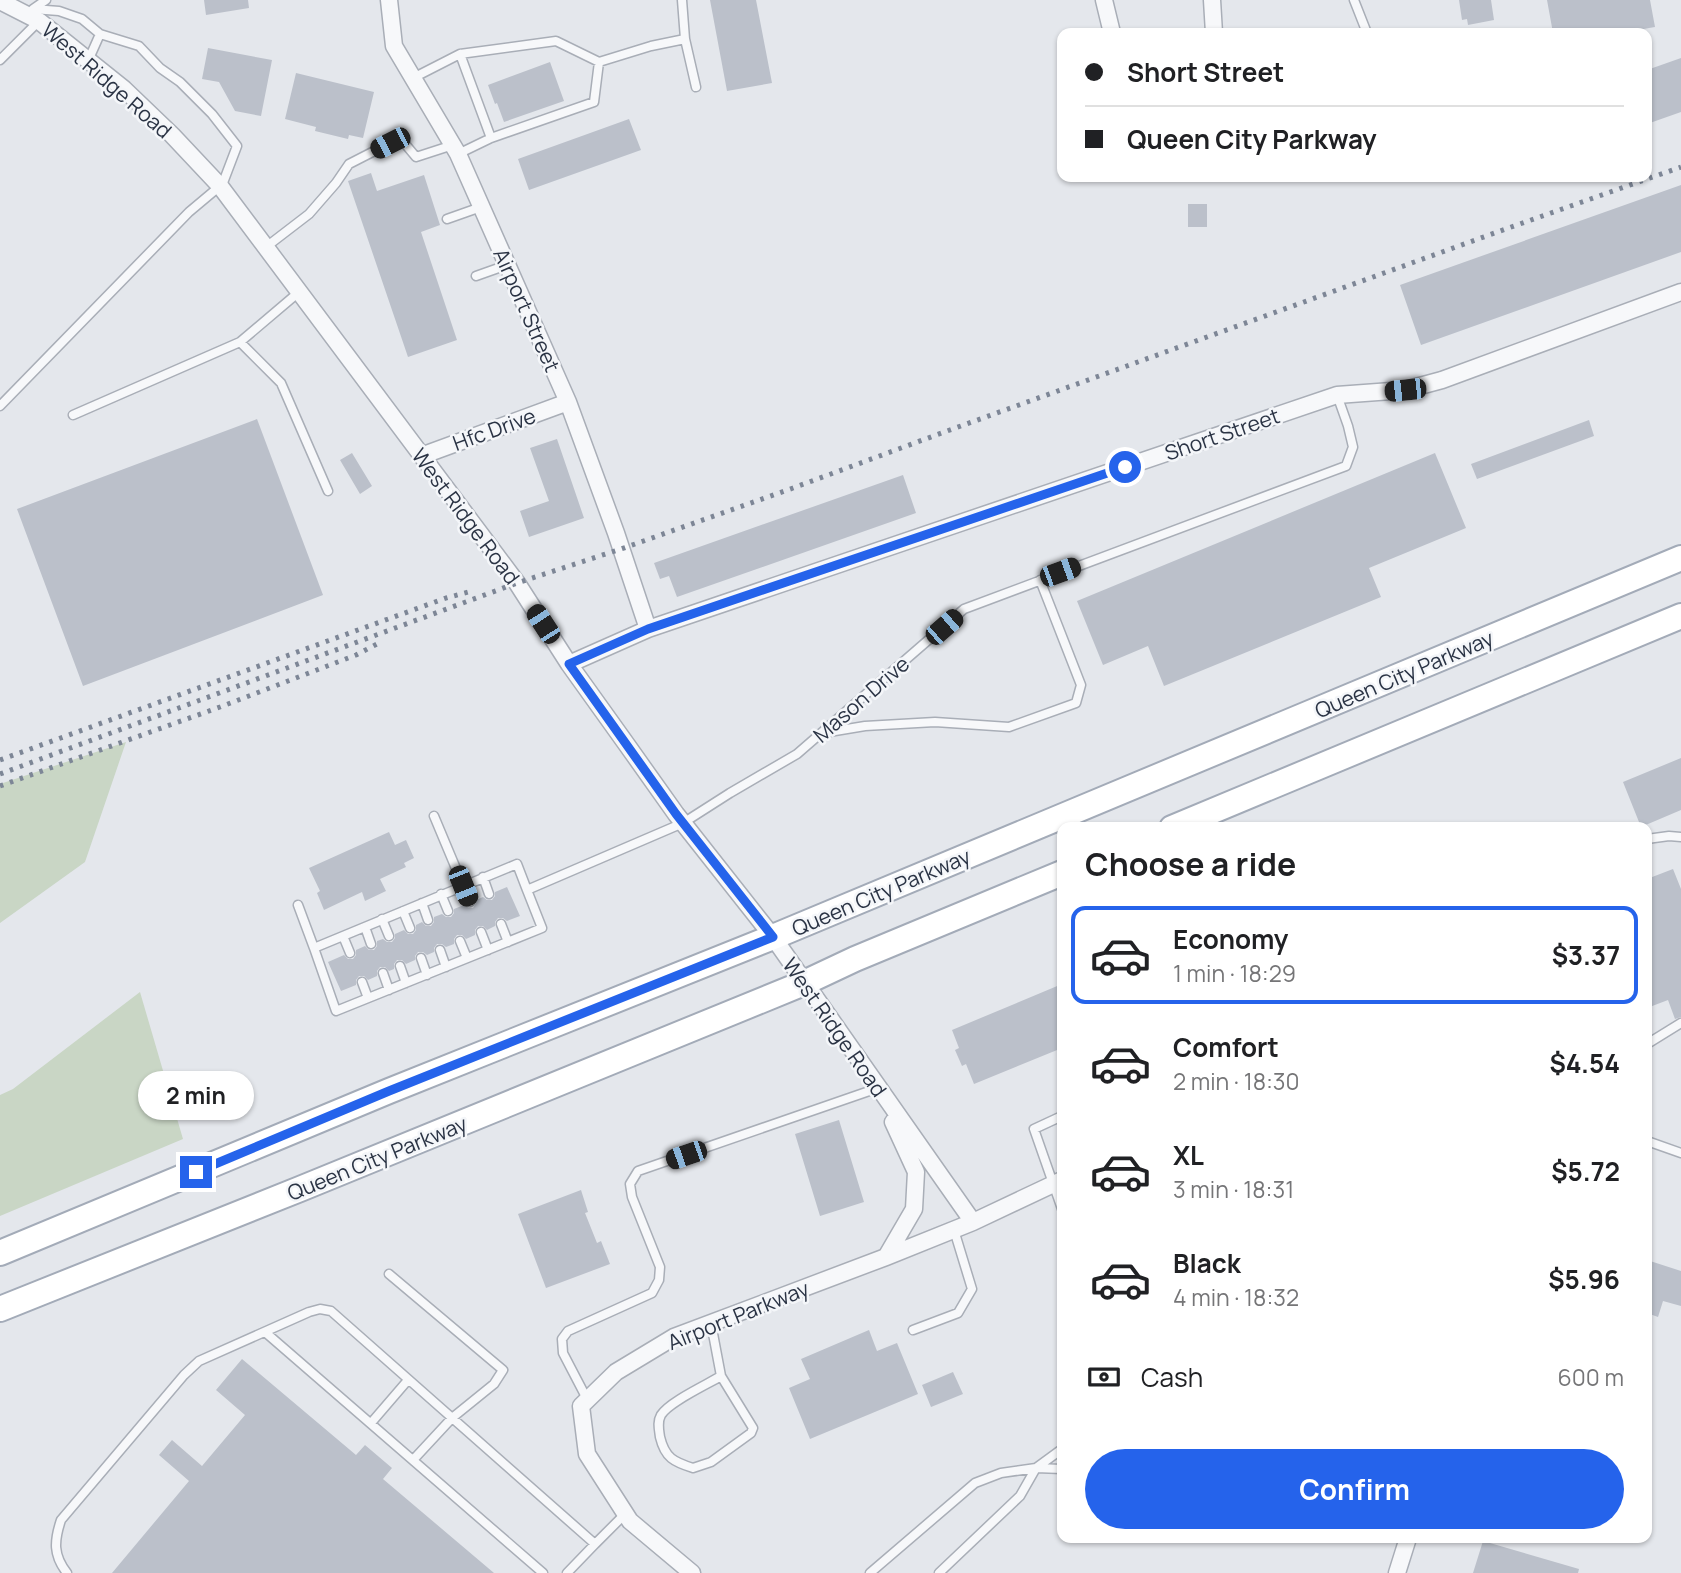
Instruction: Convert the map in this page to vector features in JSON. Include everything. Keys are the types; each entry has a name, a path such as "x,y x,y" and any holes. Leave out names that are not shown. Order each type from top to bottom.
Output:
{"main road":[{"name":"Queen City Parkway","path":"0,1253 389,1091 773,937 1681,558"},
{"path":"1186,822 1681,617"},
{"name":"Queen City Parkway","path":"0,1309 804,983 1057,875"}],"street":[{"name":"Airport Street","path":"389,0 394,46 455,150 568,402 648,629"},
{"path":"1104,0 1111,28"},
{"path":"1212,0 1214,28"},
{"name":"West Ridge Road","path":"0,1 33,15 124,89 173,135 220,187 517,583 569,664 683,823 773,937 973,1222"},
{"name":"Short Street","path":"569,664 648,629 1337,395 1405,390 1442,380 1681,292"},
{"name":"Hfc Drive","path":"421,456 568,402"},
{"path":"878,1088 916,1172 914,1209 886,1257"},
{"name":"Airport Parkway","path":"587,1400 615,1372 674,1337 954,1230 1057,1183"},
{"path":"587,1400 581,1406 587,1454 630,1521 692,1573"},
{"path":"1398,1573 1407,1543"}],"lane":[{"path":"0,60 46,0"},
{"path":"682,0 685,39 696,87"},
{"path":"1354,0 1365,28"},
{"path":"0,405 189,212 220,187 237,146 212,114 139,46 100,34 82,19 60,11 33,15"},
{"path":"88,61 100,34"},
{"path":"413,78 460,54 556,41 599,62 650,46 685,39"},
{"path":"460,54 491,138"},
{"path":"266,247 309,214 349,164 390,143 399,141 416,157 455,150 594,102 599,62"},
{"path":"447,219 481,207"},
{"path":"476,276 507,265"},
{"path":"73,415 240,342 299,292"},
{"path":"240,342 281,383 328,491"},
{"name":"Mason Drive","path":"527,890 683,823 797,754 964,609 1346,466 1353,447 1337,395"},
{"path":"821,733 866,726 935,722 1009,727 1076,703 1081,685 1040,580"},
{"path":"435,816 470,902"},
{"path":"1652,838 1681,837"},
{"path":"298,905 337,1011 542,928 517,864 314,948"},
{"path":"482,877 489,894"},
{"path":"441,894 449,911"},
{"path":"422,903 428,920"},
{"path":"403,911 410,928"},
{"path":"382,919 389,936"},
{"path":"501,924 508,942"},
{"path":"365,927 371,944"},
{"path":"481,932 488,950"},
{"path":"343,936 350,953"},
{"path":"460,941 467,958"},
{"path":"440,950 446,967"},
{"path":"421,958 427,975"},
{"path":"400,966 407,983"},
{"path":"383,974 389,990"},
{"path":"362,982 368,998"},
{"path":"1652,1041 1681,1023"},
{"path":"587,1400 563,1353 562,1339 568,1331 652,1293 659,1280 660,1267 632,1197 630,1184 638,1171 878,1088"},
{"path":"1057,1118 1034,1129 1057,1181"},
{"path":"1652,1144 1681,1153"},
{"path":"913,1330 958,1312 972,1289 954,1230"},
{"path":"389,1274 503,1370 494,1384 452,1418 413,1460"},
{"path":"67,1573 57,1554 55,1538 61,1520 176,1384 199,1362 320,1309 331,1311 595,1544"},
{"path":"711,1323 721,1376 753,1428 751,1433 719,1457 702,1465 693,1468 674,1461 663,1448 658,1426 662,1415 673,1404 721,1376"},
{"path":"265,1332 543,1573"},
{"path":"371,1423 408,1380"},
{"path":"939,1573 1020,1496 1036,1468 1057,1453"},
{"path":"870,1573 975,1482 1001,1472 1057,1469"},
{"path":"567,1573 625,1514"}],"green space":[{"path":"126,742 85,862 0,923 0,784"},
{"path":"140,992 183,1139 0,1216 0,1095 13,1089"}],"building":[{"path":"204,0 248,0 249,8 206,15"},
{"path":"710,0 756,0 772,83 727,91"},
{"path":"1459,0 1491,0 1494,20 1468,25 1467,19 1462,20"},
{"path":"1547,0 1650,0 1655,27 1649,28 1552,28"},
{"path":"208,48 272,60 261,116 235,111 219,82 202,79"},
{"path":"1681,58 1681,112 1652,122 1652,68"},
{"path":"550,62 564,101 504,122 488,85"},
{"path":"296,73 374,92 363,138 349,135 348,139 315,131 316,127 285,119"},
{"path":"629,119 641,150 529,190 518,159"},
{"path":"371,173 377,191 424,175 440,225 421,232 457,340 408,357 348,181"},
{"path":"1681,185 1681,252 1421,345 1400,285"},
{"path":"1188,204 1207,204 1207,227 1188,227"},
{"path":"257,419 323,595 83,686 17,509"},
{"path":"1589,420 1594,436 1477,479 1471,464"},
{"path":"557,439 584,518 529,537 520,511 549,501 530,448"},
{"path":"352,453 372,486 360,494 340,460"},
{"path":"1435,453 1466,528 1369,568 1381,597 1164,686 1148,646 1103,665 1077,601"},
{"path":"903,475 916,513 677,597 669,576 660,579 654,563"},
{"path":"1681,758 1681,810 1652,822 1639,822 1623,782"},
{"path":"389,832 395,845 406,840 414,858 404,863 406,867 380,879 386,891 365,901 362,892 324,910 317,893 320,891 309,868"},
{"path":"1673,869 1681,889 1681,1017 1675,1019 1668,1000 1652,1006 1652,877"},
{"path":"507,887 520,916 507,921 498,918 495,926 487,930 478,926 475,935 466,939 457,935 454,944 446,947 437,944 434,952 427,955 418,952 415,960 406,964 397,960 394,969 389,971 380,967 377,976 368,980 359,976 356,985 341,991 328,962 344,955 353,959 356,950 365,946 374,950 377,941 383,939 392,942 395,934 404,930 413,934 416,925 422,922 431,926 434,917 442,914 451,917 454,909 464,905 473,908 476,900 483,897 492,900 495,892"},
{"path":"1057,986 1057,1050 974,1084 966,1064 962,1066 955,1050 959,1048 952,1030"},
{"path":"839,1120 864,1202 820,1216 795,1134"},
{"path":"581,1190 588,1212 585,1213 597,1243 601,1241 610,1264 546,1288 518,1214"},
{"path":"1652,1262 1681,1271 1681,1306 1663,1301 1658,1317 1652,1315"},
{"path":"869,1330 877,1351 897,1343 918,1394 810,1439 789,1388 810,1379 801,1359"},
{"path":"242,1359 356,1455 365,1445 392,1468 383,1479 494,1573 112,1573 189,1481 159,1455 172,1440 202,1466 245,1415 216,1390"},
{"path":"953,1372 963,1394 931,1407 922,1385"},
{"path":"1482,1543 1579,1569 1578,1573 1473,1573"}],"railway":[{"path":"1652,177 1681,167"},
{"path":"0,774 517,583 793,488 1639,182"},
{"path":"0,760 446,598 472,591"},
{"path":"0,786 220,707 356,655 377,644"}],"route":[{"path":"196,1172 389,1091 773,937 676,814 569,664 648,629 1125,467"}]}
